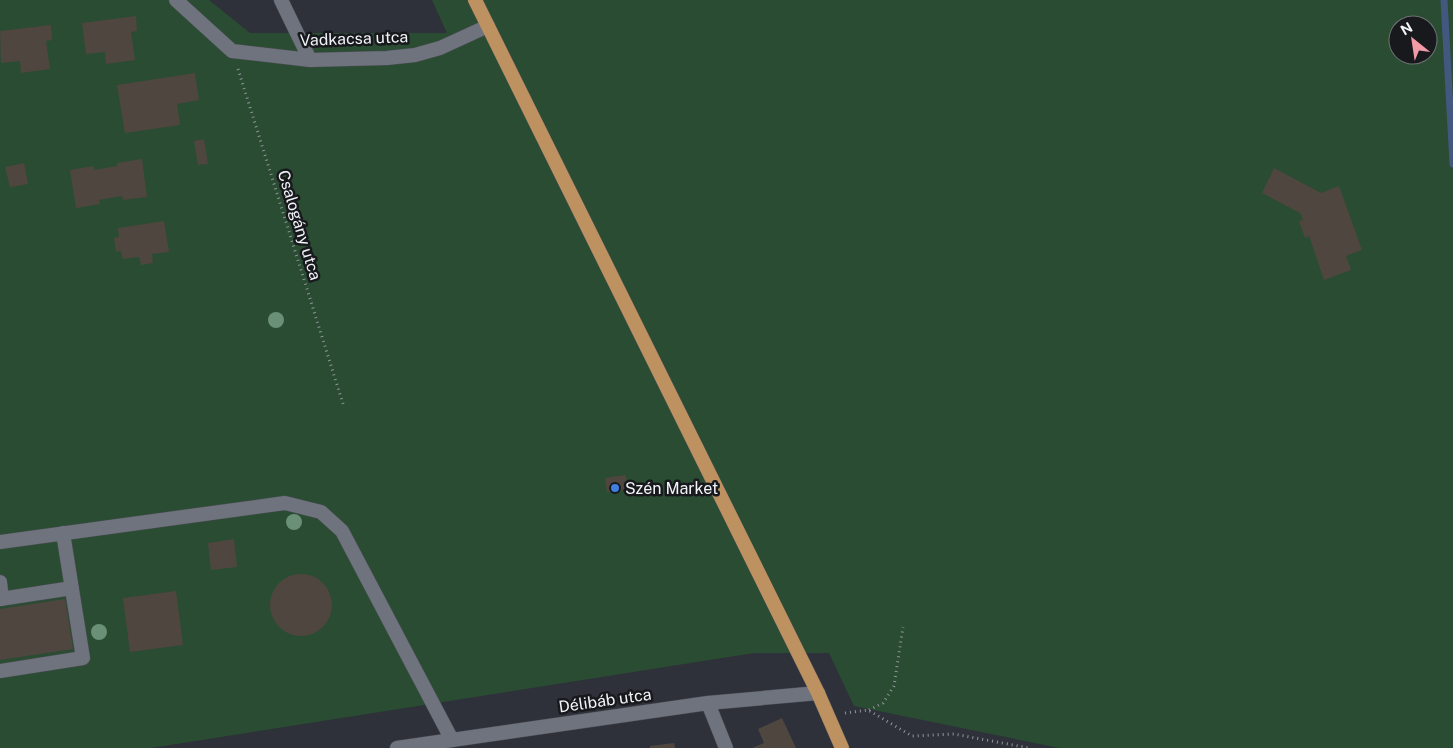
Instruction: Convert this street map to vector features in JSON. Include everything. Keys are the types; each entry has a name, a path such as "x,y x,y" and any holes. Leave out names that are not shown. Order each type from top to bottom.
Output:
{"main road":[{"path":"475,0 818,693 842,748"}],"street":[{"path":"176,0 232,51"},
{"path":"281,0 310,60"},
{"name":"Vadkacsa utca","path":"232,51 310,60 387,58 415,55 440,48 488,26"},
{"path":"0,542 285,503 321,512 342,531 452,740"},
{"path":"0,671 83,658 63,533"},
{"path":"0,582 1,599 72,588"},
{"name":"Délibáb utca","path":"397,748 708,703 818,693"},
{"path":"708,703 726,748"}],"path":[{"name":"Csalogány utca","path":"232,51 344,407"},
{"path":"827,715 868,710 883,703 894,686 903,627"},
{"path":"868,710 912,736 954,734 1029,748"}],"green space":[{"path":"0,0 209,0 250,33 447,33 432,0 1453,0 1453,748 1059,748 854,706 829,653 754,653 151,748 0,748"}],"building":[{"path":"136,16 137,31 131,32 135,60 106,64 105,52 86,54 82,23"},
{"path":"51,25 52,40 46,41 50,69 21,73 20,61 1,63 0,31"},
{"path":"195,73 199,100 177,104 180,125 125,133 117,85"},
{"path":"204,139 208,164 198,165 194,141"},
{"path":"142,159 147,197 123,200 122,196 99,200 100,204 76,208 70,170 94,166 94,170 117,166 117,163"},
{"path":"24,163 28,184 10,187 5,167"},
{"path":"1274,168 1321,193 1339,186 1362,250 1346,256 1351,270 1324,280 1309,236 1305,238 1299,221 1303,220 1300,213 1262,193"},
{"path":"164,221 169,252 152,254 153,263 141,265 139,257 123,259 121,251 116,252 114,238 119,237 118,228"},
{"path":"626,475 627,490 607,492 605,478"},
{"path":"234,539 237,567 211,570 208,543"},
{"path":"295,574 307,574 323,583 330,593 332,605 330,617 323,627 307,636 295,636 284,631 275,622 270,611 270,599 275,588 284,579"},
{"path":"176,591 183,645 130,652 123,598"},
{"path":"65,599 73,649 0,660 0,609"},
{"path":"782,718 796,748 752,748 764,743 758,729"},
{"path":"674,743 675,748 650,748 650,746"}],"waterway":[{"path":"1444,0 1453,164"}],"place":[{"name":"Szén Market","path":"615,488"}]}
